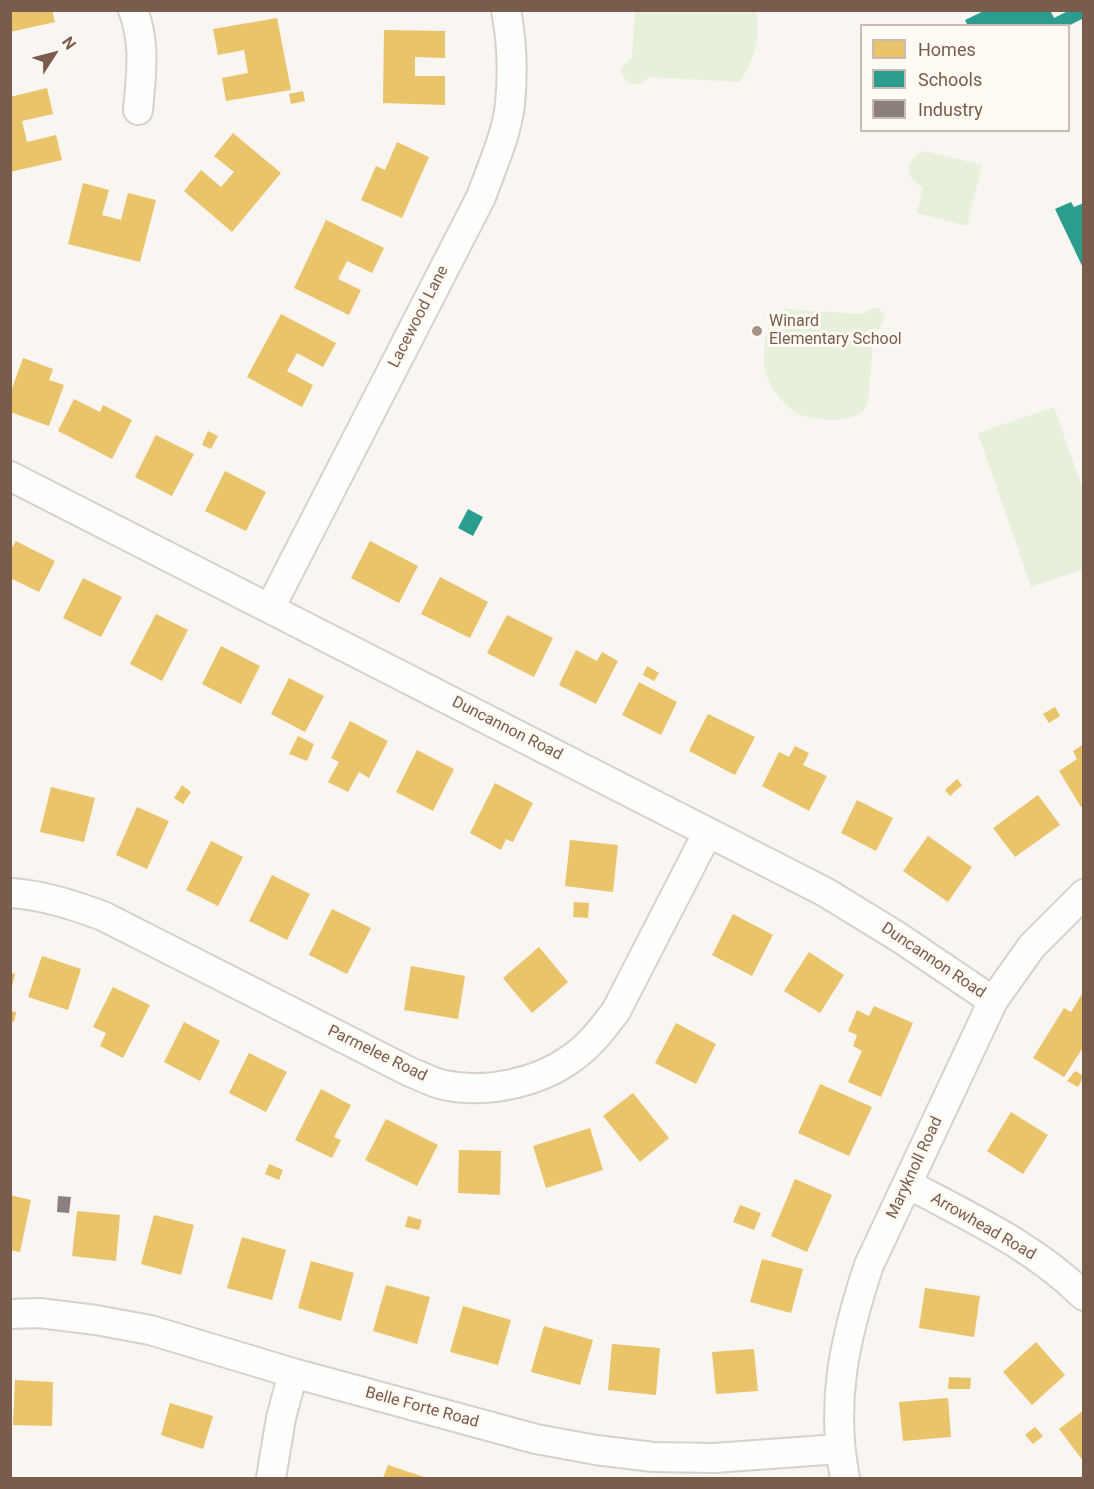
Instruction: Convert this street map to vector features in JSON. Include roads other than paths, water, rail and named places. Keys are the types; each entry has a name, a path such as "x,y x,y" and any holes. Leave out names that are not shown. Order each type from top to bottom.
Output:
{"street":[{"path":"133,10 143,60 138,110"},
{"name":"Lacewood Lane","path":"270,608 481,197 497,155 510,106 512,64 506,10"},
{"name":"Duncannon Road","path":"10,476 834,898 900,938 993,1001"},
{"name":"Parmelee Road","path":"10,893 63,902 103,916 410,1072 443,1085 494,1086 521,1082 550,1072 573,1058 597,1036 616,1011 708,832"},
{"name":"Maryknoll Road","path":"845,1479 839,1449 841,1372 854,1308 869,1265 993,1001 1032,946 1083,894"},
{"name":"Arrowhead Road","path":"908,1184 1005,1236 1049,1265 1083,1296"},
{"name":"Belle Forte Road","path":"10,1314 39,1313 150,1330 293,1373 536,1439 596,1450 652,1457 714,1458 839,1449"},
{"path":"271,1479 281,1418 293,1373"}],"place":[{"name":"Winard Elementary School","path":"757,331"}]}
